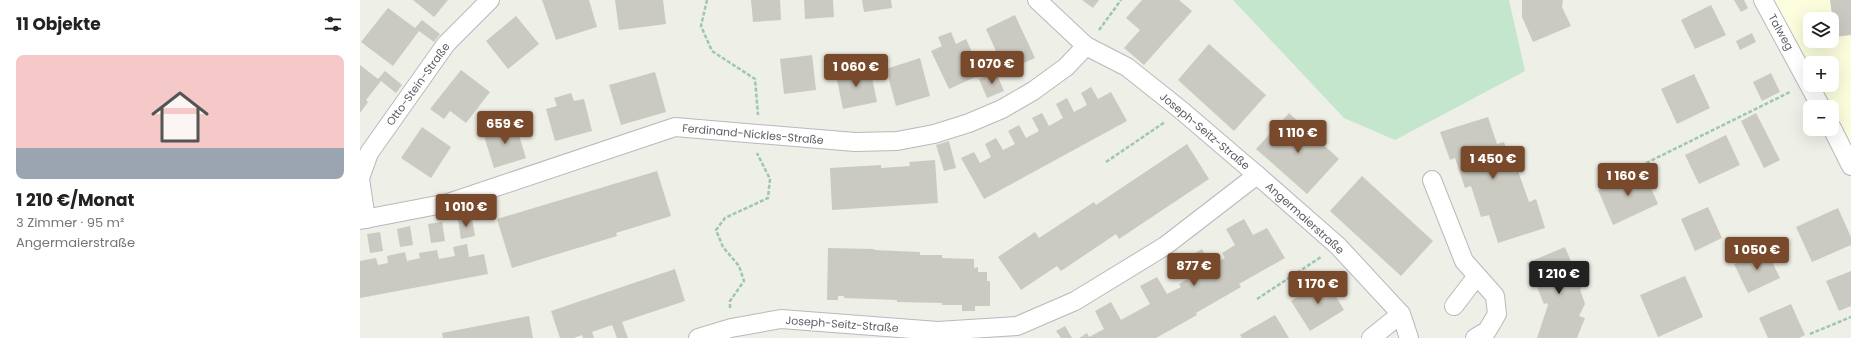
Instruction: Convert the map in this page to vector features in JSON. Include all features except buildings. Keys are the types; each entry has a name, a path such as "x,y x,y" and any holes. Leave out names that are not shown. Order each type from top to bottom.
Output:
{"street":[{"name":"Otto-Stein-Straße","path":"363,220 360,179 369,154 446,44 490,0"},
{"path":"1037,0 1086,46"},
{"name":"Talweg","path":"1763,0 1803,72"},
{"name":"Ferdinand-Nickles-Straße","path":"363,220 448,203 675,127 854,142 897,141 934,134 969,123 1002,109 1033,91 1066,67 1086,46"},
{"name":"Joseph-Seitz-Straße","path":"698,338 732,328 781,319 938,331 1017,326 1075,301 1165,246 1257,175 1181,110 1127,67 1086,46"},
{"path":"1836,136 1851,166"},
{"name":"Angermaierstraße","path":"1257,175 1338,246 1401,314 1408,338"},
{"path":"1432,180 1464,261 1495,296 1497,314 1487,331 1475,338"},
{"path":"1454,306 1477,276"},
{"path":"1371,338 1401,314"}],"path":[{"path":"707,0 702,26 712,51 756,79 758,116 751,134"},
{"path":"1086,46 1121,0"},
{"path":"1630,171 1803,86"},
{"path":"1106,162 1181,110"},
{"path":"744,281 739,266 723,247 716,230 725,218 768,198 770,179 759,159"},
{"path":"1257,299 1338,246"},
{"path":"1810,334 1851,317"}],"shaded area":[{"path":"1233,0 1509,0 1525,71 1395,140 1344,118"},
{"path":"1771,0 1851,0 1851,150 1839,127 1839,100 1824,100 1820,92 1839,92 1839,56 1803,56 1803,60"}]}
